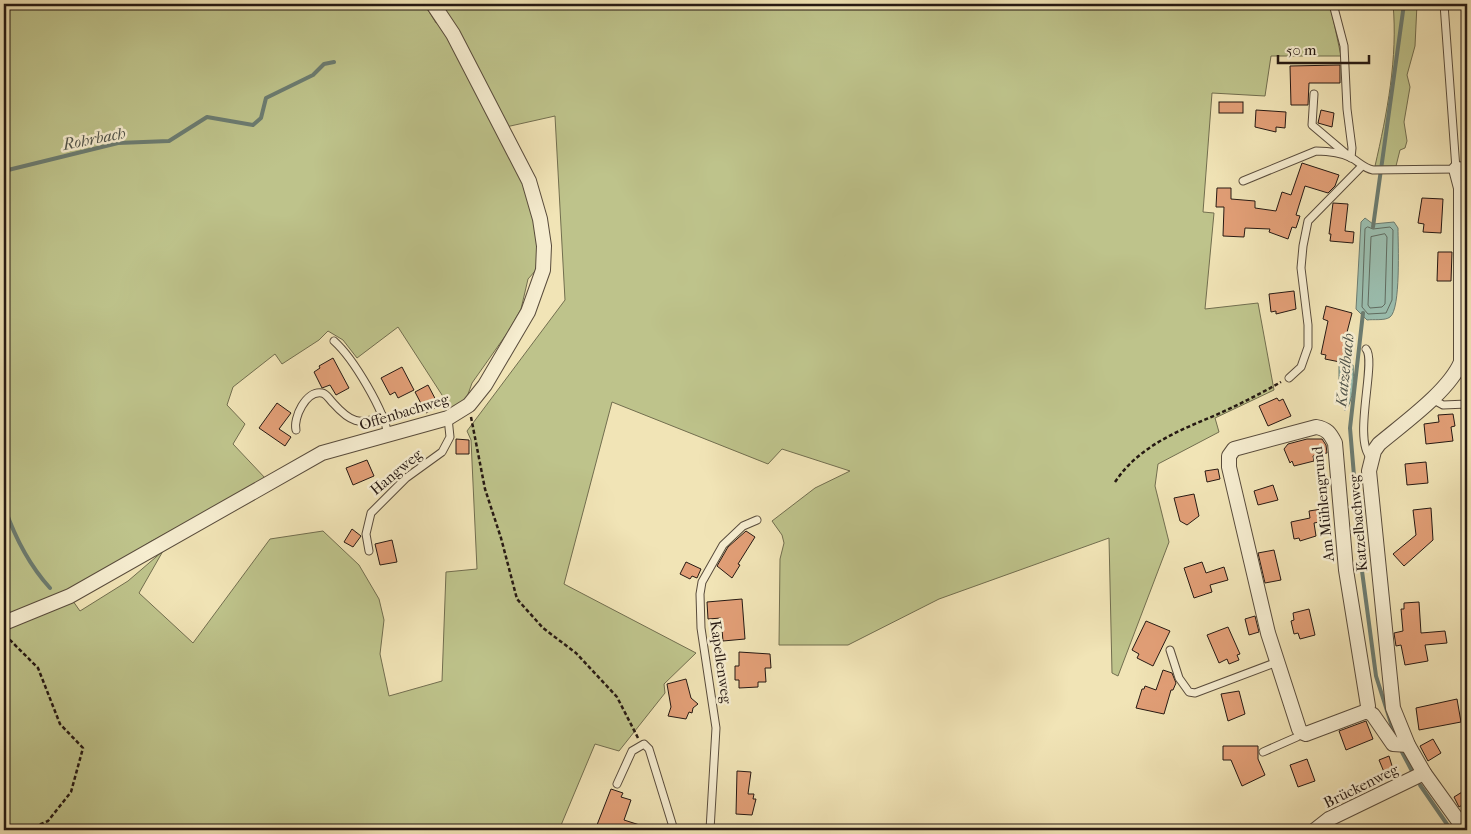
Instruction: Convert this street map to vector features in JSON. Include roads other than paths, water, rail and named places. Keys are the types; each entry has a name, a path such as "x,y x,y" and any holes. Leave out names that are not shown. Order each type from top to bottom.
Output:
{"street":[{"name":"Offenbachweg","path":"4,624 70,596 322,453 448,418 469,405 496,368 528,312 543,270 544,246 540,218 529,181 453,34 433,4"},
{"name":"Katzelbachweg","path":"1461,169 1461,362 1456,374 1379,444 1371,458 1369,471 1393,708 1408,745 1424,773 1465,830"},
{"name":"Am Mühlengrund","path":"1301,732 1277,662 1248,552 1230,468 1229,456 1234,449 1241,446 1316,427 1324,428 1335,443 1346,570 1368,706 1367,711"},
{"path":"1301,732 1306,734 1367,711 1373,715 1393,744 1408,745"},
{"name":"Brückenweg","path":"1315,830 1329,819 1424,773"}],"lane":[{"path":"1333,4 1345,55 1352,148 1351,158"},
{"name":"Katzelbachweg","path":"1444,4 1461,169"},
{"path":"1314,94 1312,126 1362,166 1373,170 1461,169"},
{"path":"1243,181 1310,152 1326,151 1351,158"},
{"path":"1289,378 1302,366 1308,347 1308,325 1301,268 1302,246 1308,221 1362,166"},
{"path":"334,341 356,367 383,416 388,436"},
{"path":"1366,349 1370,356 1364,424 1366,448 1371,458"},
{"path":"296,430 294,422 299,412 313,394 320,392 327,395 342,412 354,421 363,423 383,416"},
{"path":"1431,398 1443,405 1466,404 1467,430"},
{"name":"Hangweg","path":"369,551 366,534 371,513 406,478 442,452 450,438 448,418"},
{"name":"Kapellenweg","path":"710,830 716,728 701,628 700,594 702,582 723,545 743,526 757,520"},
{"path":"1170,650 1179,678 1189,692 1195,693 1277,662"},
{"path":"1263,752 1297,738 1301,732"},
{"path":"617,784 632,751 641,744 644,744 648,749 674,830"}],"water":[{"path":"1365,218 1373,224 1394,222 1398,228 1396,302 1394,311 1390,317 1385,319 1367,320 1356,309 1361,222"},
{"path":"1346,363 1353,365 1353,389 1345,411 1339,379 1339,364 1345,366"}],"waterway":[{"name":"Katzelbach","path":"1373,227 1404,4"},
{"name":"Rohrbach","path":"4,171 118,143 169,141 207,117 253,125 261,118 266,98 313,75 324,64 334,62"},
{"name":"Katzelbach","path":"1363,313 1350,428 1362,571 1376,676 1395,736"},
{"path":"4,506 12,528 23,549 35,570 50,588"},
{"name":"Katzelbach","path":"1402,752 1412,771"},
{"name":"Katzelbach","path":"1420,785 1451,830"}]}
